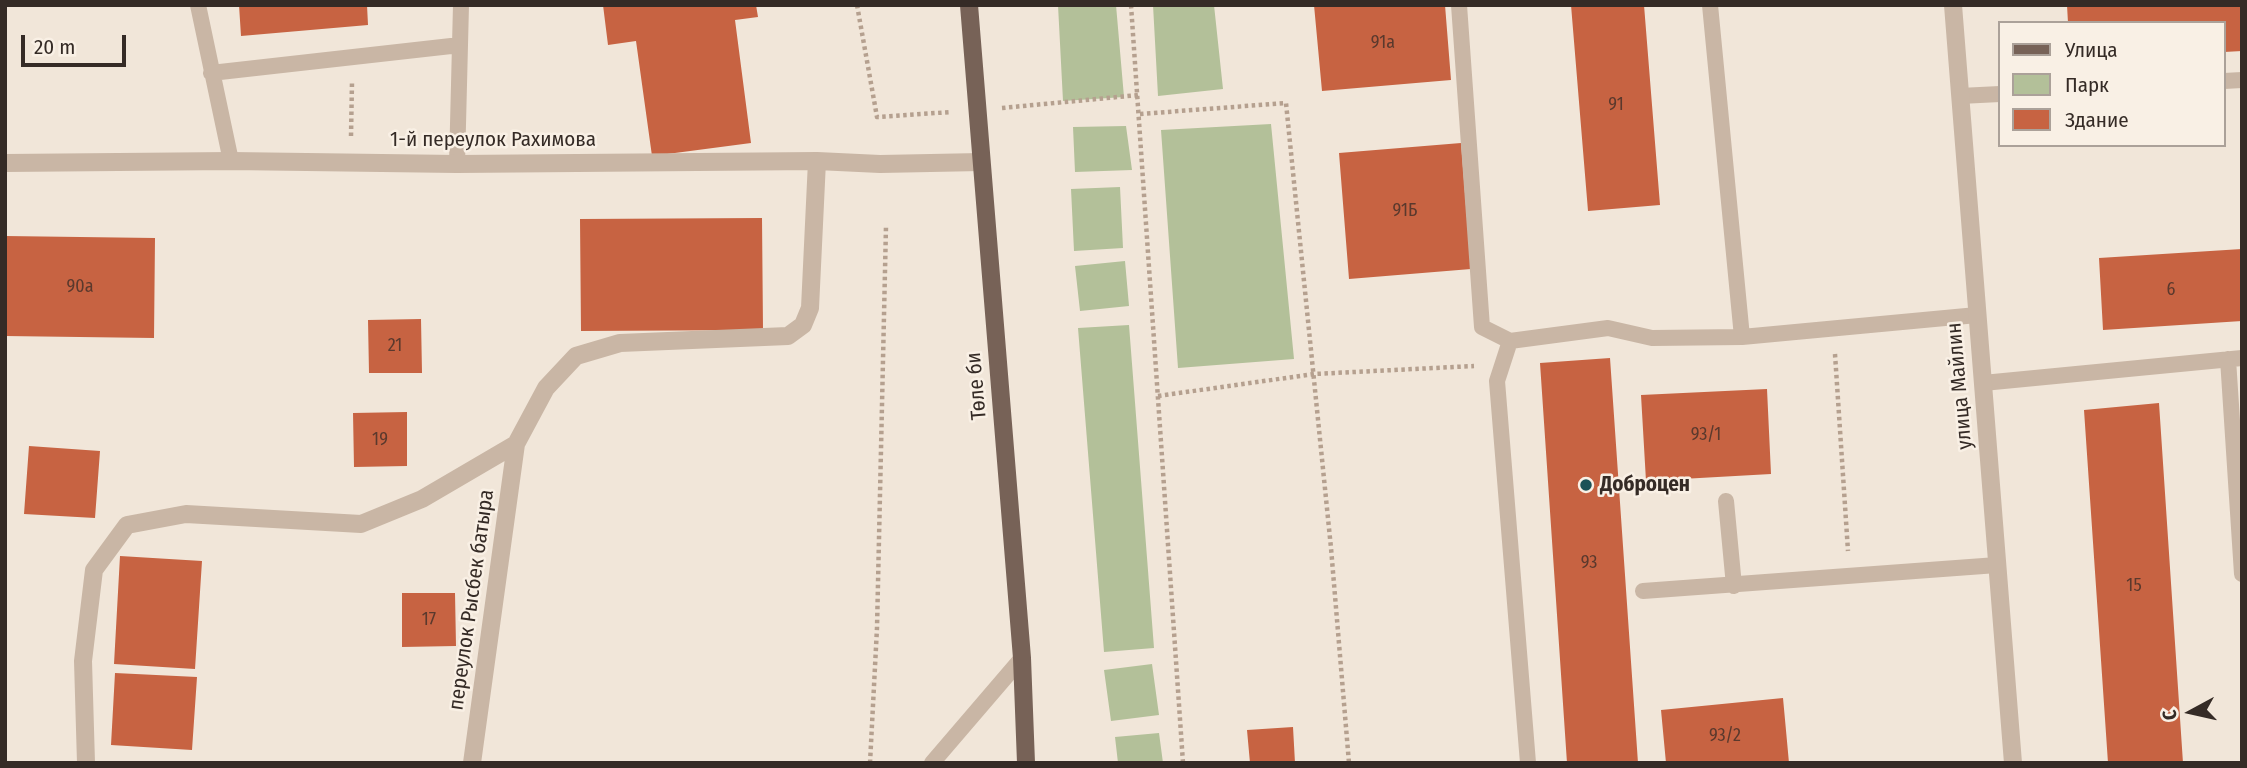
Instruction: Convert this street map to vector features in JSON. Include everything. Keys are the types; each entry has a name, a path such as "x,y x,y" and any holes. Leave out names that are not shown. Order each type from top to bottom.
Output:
{"main road":[{"name":"Төле би","path":"970,5 1022,659 1026,763"}],"street":[{"name":"улица Майлин","path":"1953,5 2013,763"},
{"name":"переулок Рысбек батыра","path":"472,763 516,444 546,388 576,356 620,343 788,336 803,325 810,308 817,161"},
{"name":"1-й переулок Рахимова","path":"5,163 981,162"},
{"name":"переулок Рысбек батыра","path":"86,763 83,661 94,570 127,525 186,514 361,524 422,499 516,444"}],"lane":[{"path":"198,5 231,161"},
{"path":"457,164 461,5"},
{"path":"1459,5 1482,327 1510,341 1608,328 1652,338 1742,337 1977,314"},
{"path":"1710,5 1742,337"},
{"path":"211,73 460,45"},
{"path":"1960,96 1998,94"},
{"path":"1510,341 1497,381 1528,763"},
{"path":"1983,383 2235,358 2242,574"},
{"path":"1726,501 1734,586"},
{"path":"1643,591 1997,565"},
{"path":"932,763 1022,659"}],"path":[{"path":"857,5 877,117 1139,95"},
{"path":"1131,5 1183,763"},
{"path":"351,162 352,57"},
{"path":"1140,114 1286,103 1314,374 1349,763"},
{"path":"870,763 877,628 886,226"},
{"path":"1833,328 1849,577"},
{"path":"1158,396 1314,374 1502,364"}],"green space":[{"path":"1058,5 1116,5 1124,97 1063,101"},
{"path":"1153,5 1214,5 1223,89 1158,96"},
{"path":"1271,124 1294,359 1178,368 1161,130"},
{"path":"1126,126 1132,170 1075,172 1073,127"},
{"path":"1120,187 1123,248 1074,251 1071,189"},
{"path":"1125,261 1129,306 1080,311 1075,266"},
{"path":"1129,325 1154,648 1104,652 1078,328"},
{"path":"1152,664 1159,715 1111,721 1104,670"},
{"path":"1159,733 1163,763 1118,763 1115,737"}],"building":[{"path":"239,5 367,5 368,25 241,36"},
{"path":"603,5 756,5 758,17 735,20 751,143 652,156 636,41 608,45"},
{"path":"1314,5 1445,5 1451,80 1322,91"},
{"path":"1571,5 1644,5 1660,205 1588,211"},
{"path":"2067,5 2242,5 2242,51 2226,52 2226,21 2068,21"},
{"path":"1461,143 1471,269 1349,279 1339,153"},
{"path":"762,218 763,330 581,331 580,219"},
{"path":"5,236 155,238 154,338 5,336"},
{"path":"2242,249 2242,321 2103,330 2099,258"},
{"path":"421,319 422,373 369,373 368,320"},
{"path":"1610,358 1638,763 1567,763 1540,363"},
{"path":"1767,389 1771,474 1646,481 1641,395"},
{"path":"2159,403 2183,763 2108,763 2084,410"},
{"path":"407,412 407,466 354,467 353,413"},
{"path":"29,446 100,451 95,518 24,514"},
{"path":"120,556 202,561 195,669 114,664"},
{"path":"402,593 455,593 456,646 402,647"},
{"path":"115,673 197,677 192,750 111,745"},
{"path":"1783,698 1789,763 1666,763 1661,710"},
{"path":"1293,727 1295,763 1250,763 1247,730"}],"place":[{"name":"Доброцен","path":"1586,485"}]}
